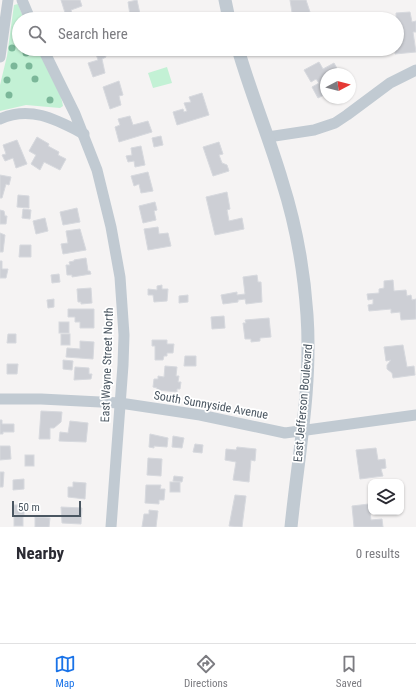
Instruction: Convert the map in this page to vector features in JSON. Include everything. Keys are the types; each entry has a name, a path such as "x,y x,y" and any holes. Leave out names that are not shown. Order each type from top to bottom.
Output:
{"street":[{"path":"0,57 8,0"},
{"path":"22,0 27,12"},
{"path":"225,0 228,12"},
{"name":"East Wayne Street North","path":"46,56 84,134 106,203 120,277 124,335 111,527"},
{"name":"East Jefferson Boulevard","path":"240,56 283,183 293,220 304,286 307,315 308,363 291,527"},
{"path":"268,137 314,130 334,123 390,83 416,70"},
{"path":"0,119 21,113 42,115 53,118 84,134"},
{"name":"South Sunnyside Avenue","path":"0,398 120,403 200,415 285,433 416,415"}],"green space":[{"path":"18,4 21,12 13,12 14,5"},
{"path":"12,20 12,56 41,56 59,92 63,106 60,108 26,105 0,111 0,85 7,56"},
{"path":"167,67 172,83 153,88 148,73"}],"building":[{"path":"61,0 80,0 82,6 71,10 72,12 65,12"},
{"path":"137,0 140,12 130,12 128,2"},
{"path":"290,0 306,0 310,12 292,12"},
{"path":"404,12 410,12 412,22 416,21 416,32 413,32 416,52 404,53"},
{"path":"97,56 106,56 102,59 105,73 93,77 88,63 98,60"},
{"path":"319,62 322,68 320,68 320,97 318,98 312,87 319,83 316,79 311,82 304,70"},
{"path":"334,63 337,68 325,68"},
{"path":"119,81 123,95 119,96 121,105 110,109 103,87"},
{"path":"202,93 209,115 177,125 173,112 183,109 184,112 187,111 184,103 191,102 189,97"},
{"path":"130,116 133,125 148,121 152,132 119,142 115,127 120,125 118,119"},
{"path":"161,136 163,145 154,147 152,138"},
{"path":"37,137 49,144 48,146 59,152 58,155 66,159 60,170 44,162 40,170 31,164 36,155 29,151"},
{"path":"17,140 27,164 16,168 13,158 5,161 2,155 6,154 3,145"},
{"path":"219,142 223,154 219,155 222,163 227,165 229,171 213,176 203,147"},
{"path":"141,146 145,165 135,167 134,161 128,162 126,156 132,155 131,148"},
{"path":"148,172 153,191 141,193 139,184 134,186 131,176"},
{"path":"0,175 11,177 9,185 6,184 2,198 0,198"},
{"path":"227,192 230,209 227,210 229,221 242,218 244,229 215,235 206,197"},
{"path":"18,195 29,196 29,208 17,207"},
{"path":"155,202 157,210 154,211 156,220 143,223 139,206"},
{"path":"77,208 80,222 63,225 60,212"},
{"path":"23,209 31,210 30,219 22,218"},
{"path":"0,210 4,211 5,216 7,216 6,224 0,224"},
{"path":"45,218 48,231 36,234 33,221"},
{"path":"158,227 159,234 168,233 171,246 148,250 144,229"},
{"path":"80,229 86,250 63,254 61,244 68,243 66,231"},
{"path":"0,233 5,235 3,252 0,252"},
{"path":"20,245 31,245 31,257 19,257"},
{"path":"86,258 88,271 90,271 91,274 72,277 72,275 67,275 66,265 70,265 69,262"},
{"path":"0,261 2,261 2,269 8,269 6,278 0,278"},
{"path":"59,274 60,282 52,283 51,275"},
{"path":"257,275 258,282 261,282 262,302 246,304 245,299 238,300 238,302 223,304 221,295 237,292 237,295 245,294 243,277"},
{"path":"393,280 394,291 406,290 407,296 411,295 412,300 416,299 416,319 401,320 400,312 391,313 391,309 369,311 368,305 373,304 373,299 368,300 367,294 379,293 379,289 384,288 384,281"},
{"path":"162,285 162,289 168,289 167,301 154,302 153,295 148,295 148,289 157,290 157,286"},
{"path":"91,288 92,303 81,304 81,302 78,302 77,289"},
{"path":"188,295 188,302 179,303 179,296"},
{"path":"54,299 54,307 48,308 47,300"},
{"path":"68,309 94,309 94,328 80,328 80,322 75,322 75,317 68,317"},
{"path":"224,316 225,328 212,329 211,317"},
{"path":"269,318 271,337 260,338 260,341 251,342 251,339 245,339 243,323 246,323 245,320"},
{"path":"59,322 69,322 69,333 59,333"},
{"path":"8,334 16,334 16,343 7,343"},
{"path":"61,334 70,334 70,345 61,345"},
{"path":"152,340 167,340 167,344 174,344 173,353 167,353 167,356 164,356 163,360 155,360 155,346 152,346"},
{"path":"80,341 94,342 93,359 66,357 67,348 80,349"},
{"path":"403,345 407,367 414,366 415,375 393,378 392,373 387,369 387,365 391,360 386,361 384,347"},
{"path":"185,356 196,356 196,366 184,366"},
{"path":"63,360 73,361 72,370 63,369"},
{"path":"7,364 18,364 17,374 7,374"},
{"path":"165,366 177,367 176,376 179,376 178,382 181,382 180,389 177,389 177,392 157,390 157,388 153,387 154,379 158,379 158,376 164,377"},
{"path":"75,367 89,368 89,374 92,374 91,379 74,380"},
{"path":"41,411 62,412 61,422 54,428 50,428 50,439 39,439"},
{"path":"0,420 2,420 2,424 14,424 14,432 3,432 3,434 0,434"},
{"path":"70,421 88,423 86,442 59,441 60,432 68,433"},
{"path":"150,434 168,438 167,447 149,447"},
{"path":"173,436 184,438 182,448 172,447"},
{"path":"195,444 203,445 202,453 193,452"},
{"path":"0,446 10,446 11,459 0,460"},
{"path":"237,447 256,449 255,461 251,460 249,482 233,480 236,462 225,460 226,449 236,450"},
{"path":"376,448 378,460 385,459 386,468 381,469 383,476 360,479 356,450"},
{"path":"25,455 34,455 34,466 25,466"},
{"path":"148,458 162,459 161,476 147,475"},
{"path":"0,472 4,472 3,487 0,487"},
{"path":"174,476 183,477 182,482 173,481"},
{"path":"24,479 24,489 13,490 13,480"},
{"path":"73,482 86,483 85,499 68,497 68,487 73,487"},
{"path":"170,482 180,482 180,492 170,492"},
{"path":"146,485 161,485 160,489 165,489 164,500 159,500 159,504 145,503"},
{"path":"235,495 246,496 242,527 229,526"},
{"path":"368,504 368,515 370,515 371,520 382,519 383,527 354,527 352,506"},
{"path":"14,505 24,505 24,515 14,514"},
{"path":"61,507 82,508 81,524 62,523"},
{"path":"149,510 158,511 156,527 142,527 144,514 149,514"},
{"path":"14,516 23,516 23,526 14,526"},
{"path":"35,517 50,518 49,527 35,527"}]}
